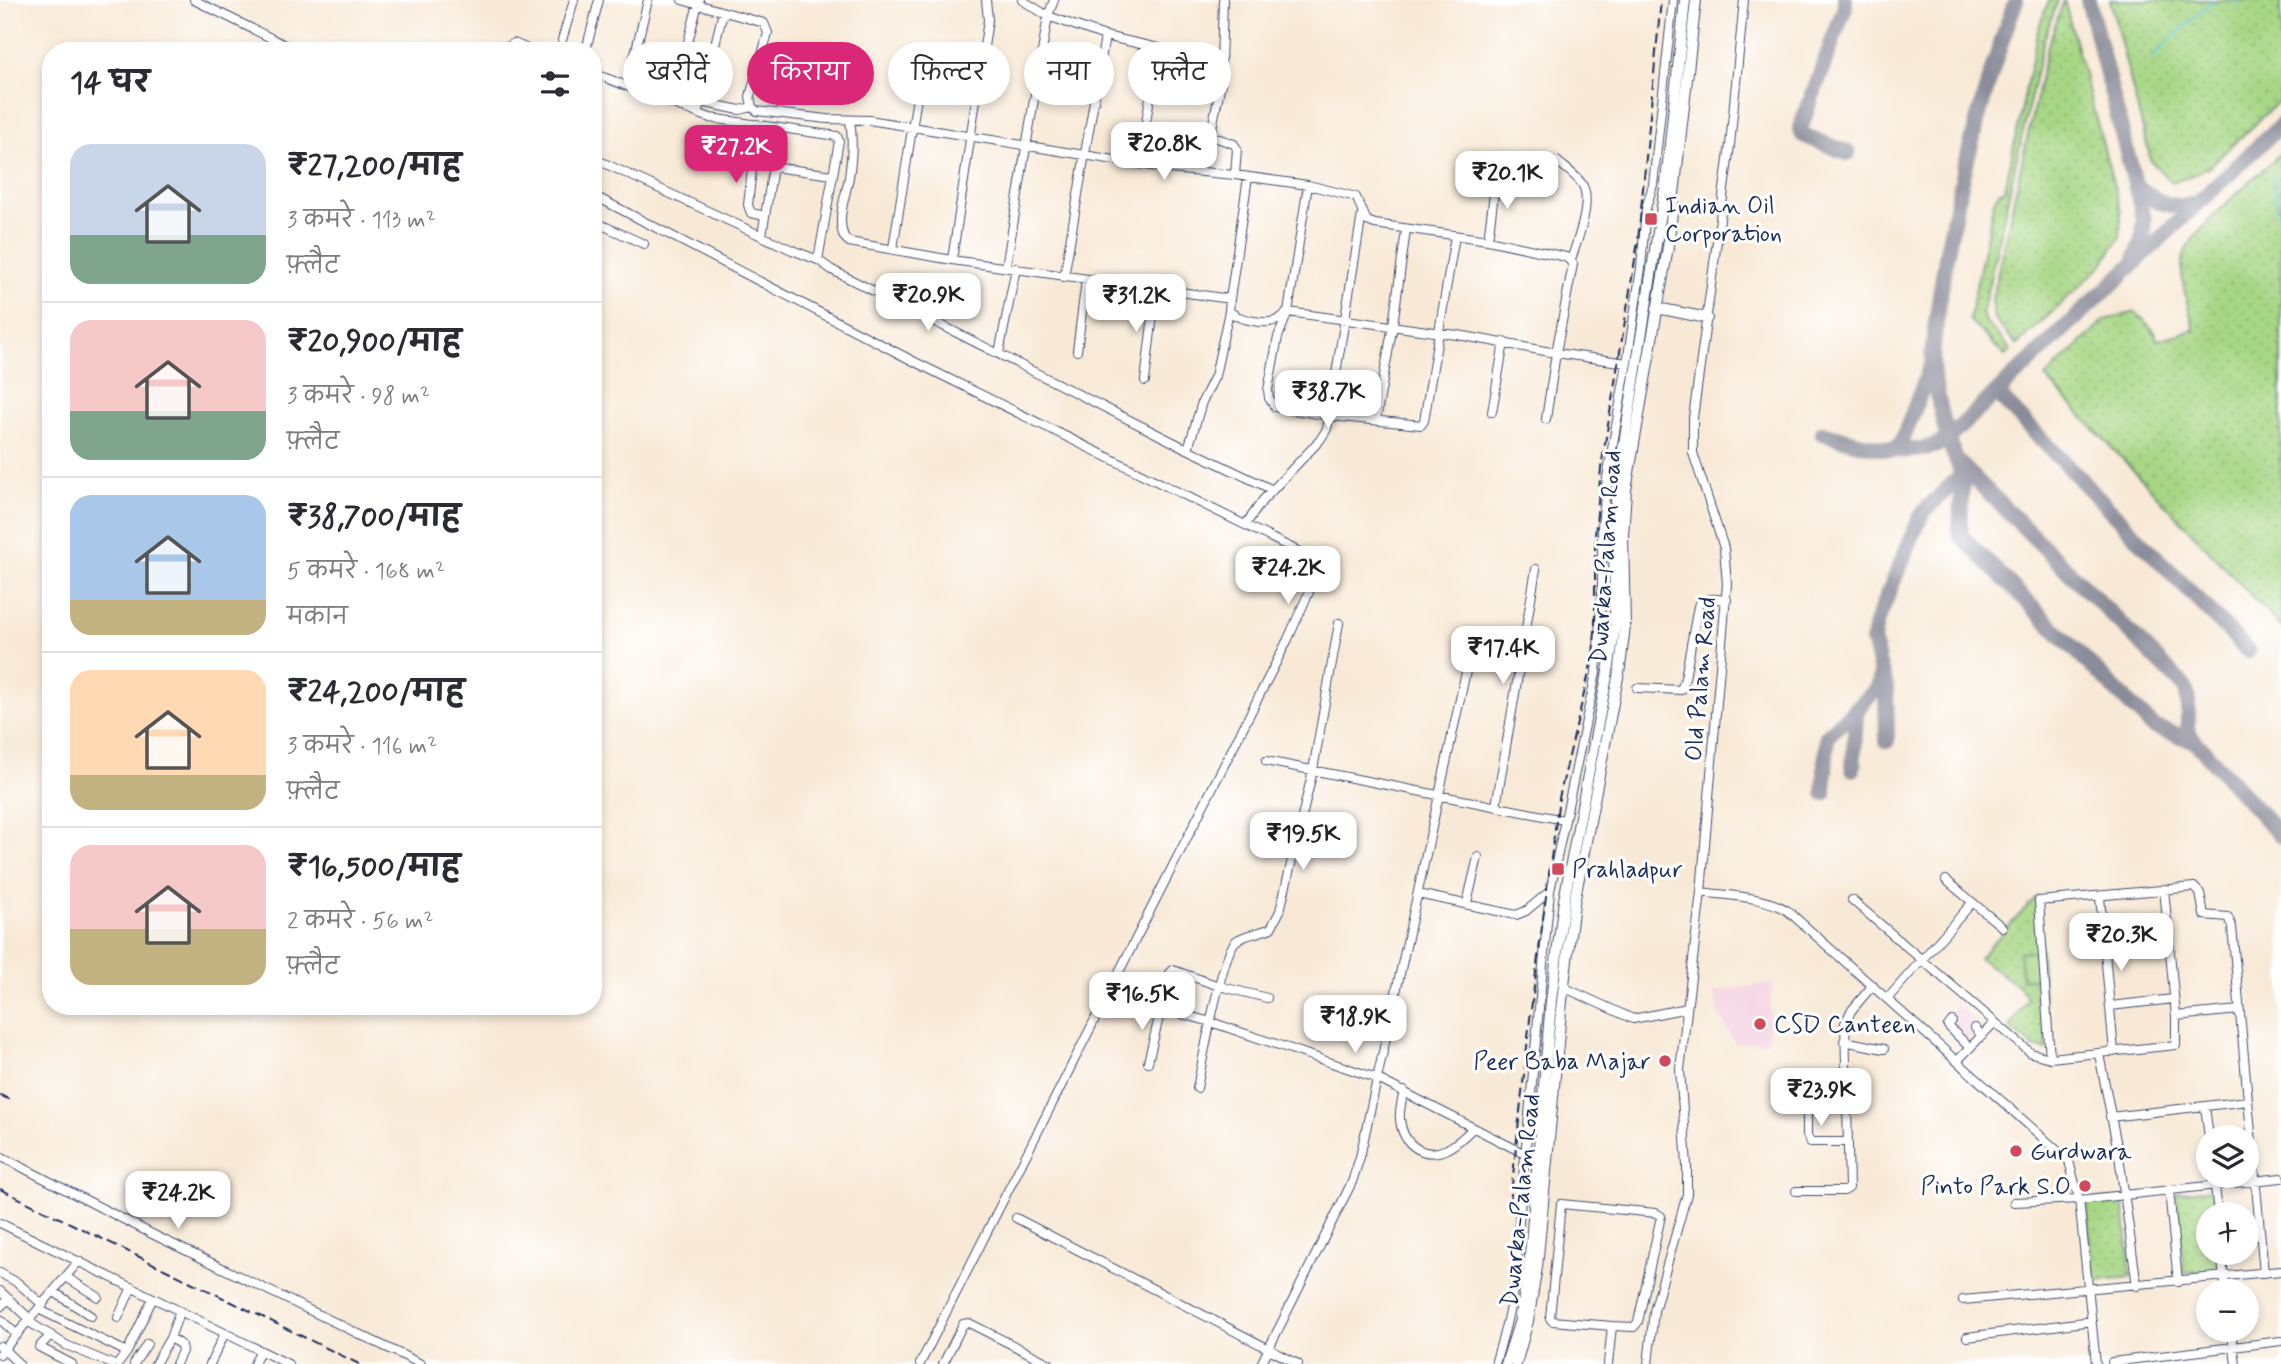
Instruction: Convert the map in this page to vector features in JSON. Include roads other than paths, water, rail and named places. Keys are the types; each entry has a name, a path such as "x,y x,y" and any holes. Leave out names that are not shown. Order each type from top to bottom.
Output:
{"main road":[{"name":"Dwarka-Palam Road","path":"1506,1364 1520,1320 1529,1267 1550,1013 1564,900 1615,625 1614,536 1617,487 1665,195 1685,0"},
{"name":"Dwarka-Palam Road","path":"1516,1364 1528,1321 1537,1267 1563,987 1584,847 1620,667 1625,626 1623,536 1626,490 1675,196 1696,0"},
{"path":"1657,308 1707,318"}],"street":[{"path":"194,0 279,42"},
{"path":"562,40 574,0"},
{"path":"588,42 599,0"},
{"path":"638,42 648,0"},
{"path":"682,0 698,2 764,23 768,33 750,96 752,107"},
{"path":"951,260 988,20 986,0"},
{"path":"1021,0 1048,16 1105,36 1132,42"},
{"path":"999,353 1026,145 1048,16 1054,0"},
{"path":"1222,42 1223,0"},
{"path":"1494,1364 1511,1302 1519,1258 1519,1221 1550,891 1595,673 1602,595 1602,526 1606,478 1627,363 1641,268 1646,208 1653,185 1673,0"},
{"name":"Old Palam Road","path":"1648,1364 1654,1311 1686,1194 1687,1165 1680,1070 1701,892 1727,600 1724,548 1696,467 1692,440 1693,418 1738,70 1744,0"},
{"path":"688,42 698,2"},
{"path":"716,42 723,12"},
{"path":"1064,277 1105,36"},
{"path":"602,76 710,118 837,136 839,141 818,260"},
{"path":"696,113 700,105"},
{"path":"716,105 740,110 752,107 770,114 869,120 1139,164 1308,186 1356,197 1367,221 1406,230 1488,240 1572,260"},
{"path":"893,248 916,105"},
{"path":"1139,164 1149,105"},
{"path":"1217,105 1211,133 1214,137 1234,144 1237,149 1235,175"},
{"path":"850,120 853,138 841,229 849,242 1064,277 1230,299"},
{"path":"758,124 748,205 751,213 765,216"},
{"path":"1546,419 1572,260 1586,201 1584,187 1557,161"},
{"path":"602,162 818,260 832,270 1273,490"},
{"path":"762,235 773,167 833,175"},
{"path":"1188,449 1202,402 1215,376 1229,311 1248,177"},
{"path":"1488,240 1496,178"},
{"path":"1308,186 1288,312 1278,337 1269,398 1275,407 1415,426 1424,421 1455,236"},
{"path":"602,200 917,363 1246,524 1318,561 1321,569 920,1364"},
{"path":"1246,524 1327,429 1362,212"},
{"path":"602,225 644,244"},
{"path":"1376,419 1406,230"},
{"path":"1077,351 1086,280"},
{"path":"1145,381 1156,290"},
{"path":"1229,311 1233,315 1270,322 1288,312 1344,318 1627,363"},
{"path":"1492,412 1504,342"},
{"path":"1496,806 1525,647 1536,569"},
{"path":"1637,688 1681,690 1698,606 1701,601 1708,599 1727,600"},
{"path":"1197,1088 1219,986 1233,944 1237,940 1264,932 1276,921 1312,770 1339,623"},
{"path":"1261,1364 1352,1182 1360,1157 1474,639 1480,635 1525,647"},
{"path":"1266,761 1564,820"},
{"path":"1467,903 1478,857"},
{"path":"1946,880 2002,927"},
{"path":"2050,1058 2038,903 2046,899 2100,897 2194,887 2200,892 2204,915 2222,915 2230,920 2251,1125"},
{"path":"1852,900 2031,1054 2050,1058 2176,1045 2176,1016 2164,889"},
{"path":"1418,894 1519,914 1550,891"},
{"path":"1701,892 1779,905 1788,911 2069,1161 2079,1199 2096,1364"},
{"path":"2100,897 2114,1052"},
{"path":"1888,998 1972,903"},
{"path":"1149,1062 1170,973 1174,970 1219,986 1267,998"},
{"path":"1796,1191 1848,1189 1844,1041 1847,1018 1873,985"},
{"path":"1563,987 1633,1019 1687,1008"},
{"path":"2110,1006 2174,999"},
{"path":"1163,1009 1211,1022 1376,1078 1525,1154"},
{"path":"2176,1016 2239,1010"},
{"path":"1952,1021 1948,1027 1970,1048"},
{"path":"1958,1060 1995,1023"},
{"path":"1975,1028 1982,1035"},
{"path":"1844,1041 1884,1049"},
{"path":"2099,1054 2125,1195 2137,1286"},
{"path":"1404,1091 1400,1121 1409,1143 1417,1150 1427,1153 1444,1150 1456,1144 1473,1128"},
{"path":"2110,1117 2248,1101"},
{"path":"1807,1102 1807,1135 1810,1142 1847,1142"},
{"path":"2205,1106 2207,1125"},
{"path":"0,1156 158,1237 421,1364"},
{"path":"2259,1181 2281,1178"},
{"path":"2014,1202 2079,1199 2196,1188"},
{"path":"2258,1188 2264,1273"},
{"path":"2169,1190 2178,1282"},
{"path":"1561,1204 1656,1213 1661,1216 1638,1322 1634,1327 1612,1326 1550,1320 1561,1204"},
{"path":"1016,1218 1298,1364"},
{"path":"0,1223 286,1364"},
{"path":"19,1364 1,1350 30,1321 79,1261"},
{"path":"2222,1265 2224,1277"},
{"path":"1963,1300 2055,1294 2281,1271"},
{"path":"0,1273 18,1283 41,1307 127,1352"},
{"path":"66,1277 98,1297"},
{"path":"118,1318 132,1287"},
{"path":"0,1291 30,1321 66,1345 112,1364"},
{"path":"54,1292 91,1316"},
{"path":"0,1307 9,1298"},
{"path":"118,1364 127,1352 153,1298"},
{"path":"155,1364 170,1338 180,1311"},
{"path":"0,1319 17,1335"},
{"path":"1967,1337 2092,1321"},
{"path":"943,1364 963,1324 969,1322 1050,1364"},
{"path":"1608,1364 1612,1326"},
{"path":"211,1364 225,1333"},
{"path":"51,1335 39,1346 72,1364"},
{"path":"170,1338 182,1348 176,1364"},
{"path":"2232,1342 2236,1364"},
{"path":"2112,1362 2281,1342"},
{"path":"134,1364 147,1344"},
{"path":"254,1364 260,1350"}],"waterway":[{"path":"2151,58 2213,0"},
{"path":"2234,0 2238,5"},
{"path":"2272,176 2281,229"}],"railway":[{"path":"1510,1203 1531,1010 1559,798 1593,656 1595,536 1601,468 1638,241 1661,0"},
{"path":"0,1095 10,1100"},
{"path":"0,1189 359,1364"}],"place":[{"name":"Indian Oil Corporation","path":"1651,219"},
{"name":"Prahladpur","path":"1558,869"},
{"name":"CSD Canteen","path":"1760,1024"},
{"name":"Peer Baba Majar","path":"1665,1061"},
{"name":"Gurdwara","path":"2016,1151"},
{"name":"Pinto Park S.O","path":"2085,1186"}]}
